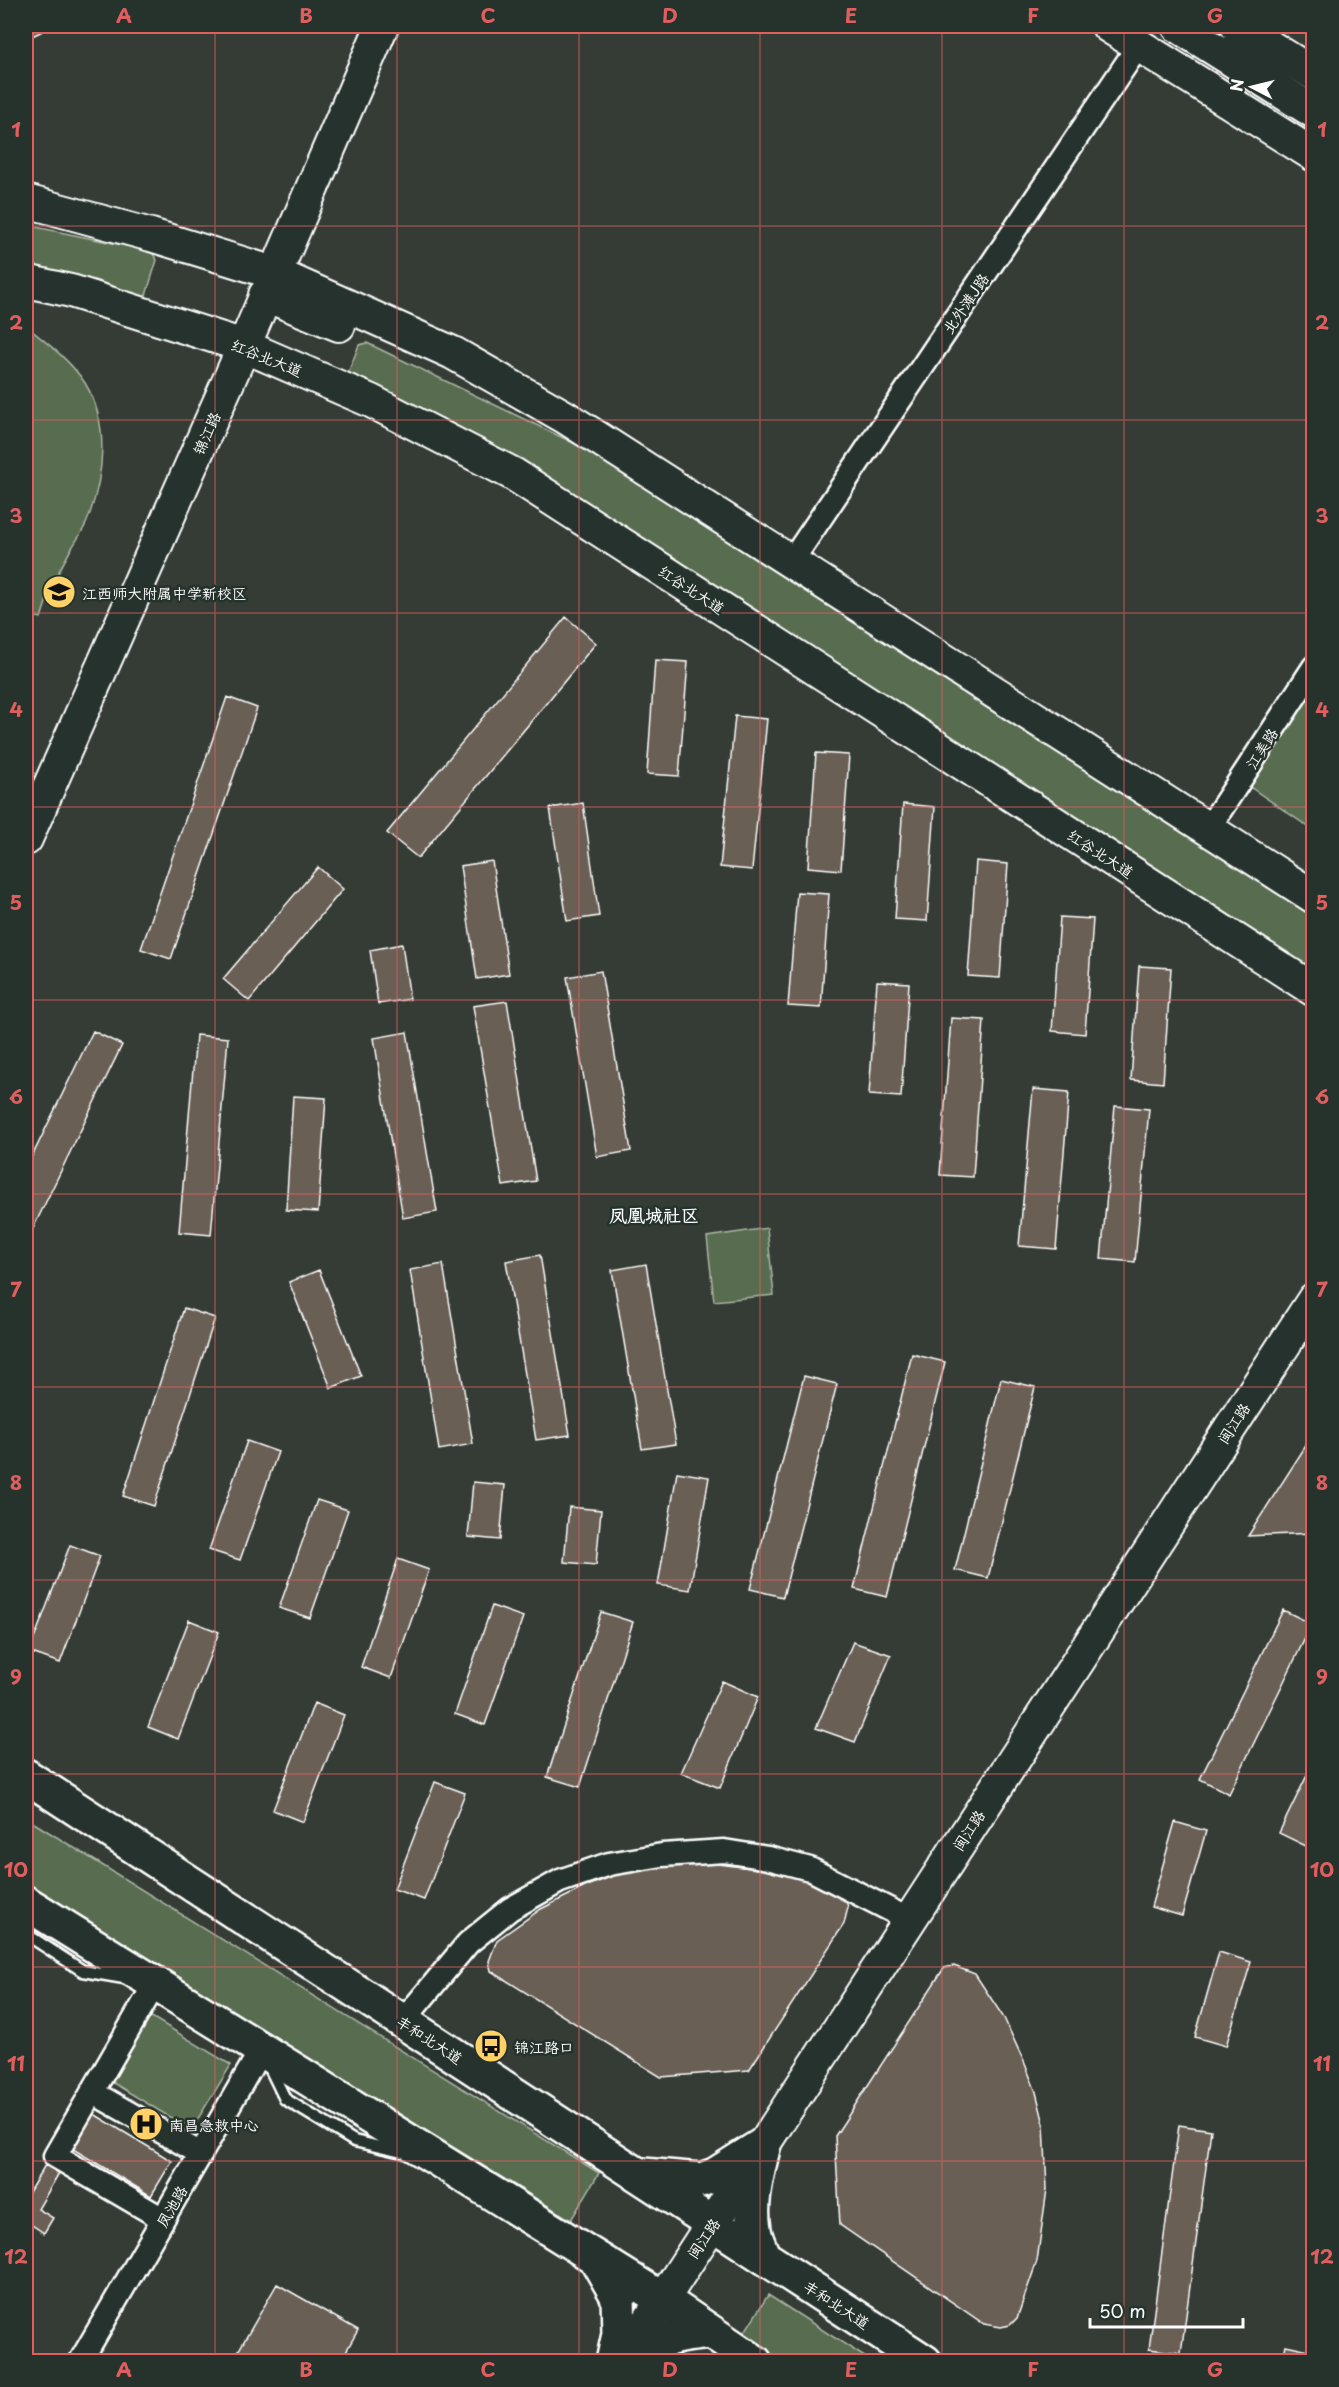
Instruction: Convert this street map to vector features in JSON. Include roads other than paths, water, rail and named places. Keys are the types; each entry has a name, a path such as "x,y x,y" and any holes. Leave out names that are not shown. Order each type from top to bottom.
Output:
{"highway":[{"name":"丰和北大道","path":"26,1776 925,2361"},
{"path":"26,1903 662,2299 755,2361"},
{"path":"640,2175 701,2180 716,2175 764,2144"},
{"path":"763,2256 754,2229 753,2211 754,2190 764,2144"},
{"path":"596,2258 618,2297 620,2334 613,2361"},
{"path":"634,2361 647,2350 672,2336 711,2332"}],"main road":[{"name":"锦江路","path":"26,839 244,346 382,26"},
{"path":"1108,26 1314,155"},
{"path":"1178,26 1314,112"},
{"path":"1237,26 1314,74"},
{"path":"26,201 140,232 269,284 565,417 1314,897"},
{"name":"红谷北大道","path":"26,281 71,291 244,346 371,401 513,474 1314,990"},
{"name":"闽江路","path":"622,2361 1314,1299"}],"street":[{"name":"北外滩J路","path":"791,562 1139,45"},
{"name":"江美路","path":"1208,830 1314,667"},
{"path":"403,2021 468,1942 510,1909 560,1881 609,1864 662,1856 724,1851 768,1858 810,1869 910,1920"},
{"path":"155,1984 55,2156 163,2219"},
{"name":"凤池路","path":"80,2361 261,2050"},
{"path":"92,2092 201,2154"}],"lane":[{"path":"26,1934 83,1971 155,1984"}],"place":[{"name":"江西师大附属中学新校区","path":"59,592"},
{"name":"锦江路口","path":"491,2046"},
{"name":"南昌急救中心","path":"146,2124"}],"district":[{"name":"凤凰城社区","path":"654,1214"}]}
